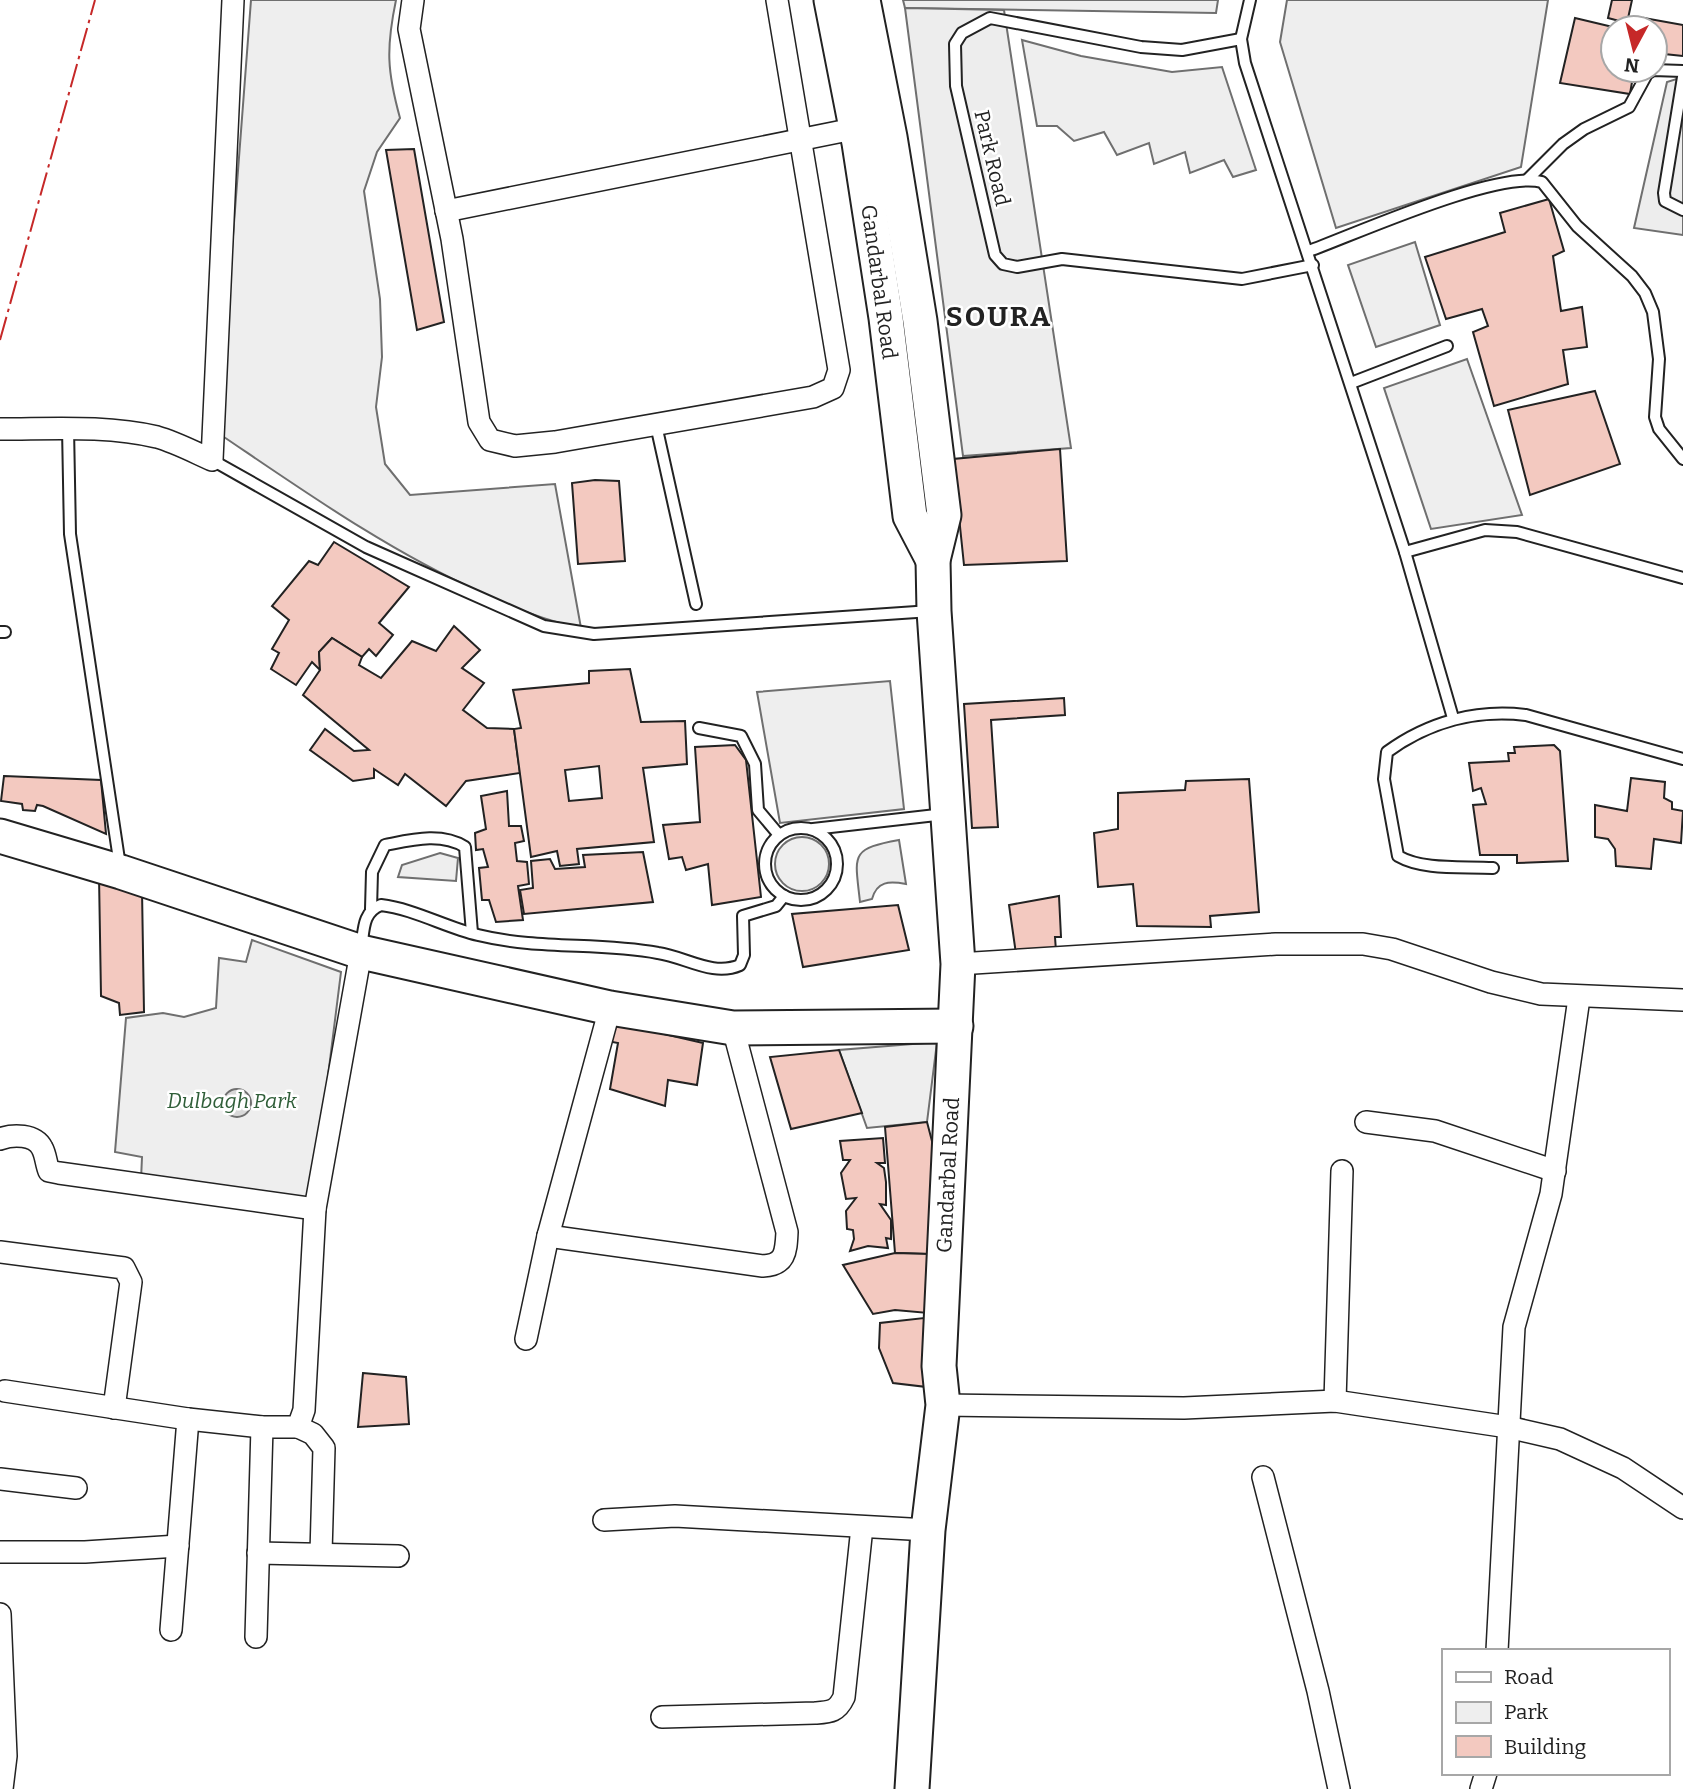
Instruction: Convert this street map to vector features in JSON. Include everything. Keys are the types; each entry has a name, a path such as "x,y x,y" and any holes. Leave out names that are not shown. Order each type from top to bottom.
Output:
{"main road":[{"name":"Gandarbal Road","path":"831,0 872,125"},
{"name":"Gandarbal Road","path":"863,0 886,318 910,516 933,560 934,611 958,964 939,1366 943,1405 928,1530 912,1789"},
{"path":"0,836 121,872 360,952 610,1008 733,1028 956,1026"}],"street":[{"path":"0,429 68,429 159,438 212,460 233,0"},
{"path":"413,0 409,29 446,211 479,422 490,440 515,446 542,444 813,397 834,388 839,370 777,0"},
{"path":"446,211 872,125"},
{"path":"958,964 1276,944 1363,944 1392,949 1541,994 1579,998 1683,1000"},
{"path":"298,1427 304,1410 315,1209 360,952"},
{"path":"1497,1649 1514,1327 1540,1243 1555,1171 1579,998"},
{"path":"526,1339 548,1236 610,1008"},
{"path":"548,1236 764,1266 776,1265 783,1259 787,1232 733,1028"},
{"path":"1366,1122 1435,1130 1555,1171"},
{"path":"0,1139 22,1136 36,1141 43,1149 49,1171 315,1209"},
{"path":"1335,1401 1343,1216 1342,1171"},
{"path":"0,1252 124,1268 131,1282 114,1408"},
{"path":"5,1391 188,1419 262,1427 298,1427 313,1434 324,1448 321,1553"},
{"path":"943,1405 1184,1408 1335,1401 1508,1427 1560,1439 1593,1451 1683,1508"},
{"path":"171,1630 188,1419"},
{"path":"256,1637 262,1427"},
{"path":"1263,1477 1305,1639 1339,1789"},
{"path":"0,1479 76,1488"},
{"path":"604,1520 675,1516 928,1530"},
{"path":"662,1717 815,1713 832,1712 839,1708 844,1697 862,1527"},
{"path":"0,1552 85,1552 178,1546"},
{"path":"258,1553 398,1556"},
{"path":"0,1614 6,1756 2,1789"}],"lane":[{"path":"1250,0 1241,39 1245,64 1309,251 1405,552 1453,718"},
{"name":"Park Road","path":"1241,39 1182,50 1141,47 990,18 962,33 955,44 956,86 995,256 1003,264 1017,267 1062,259 1242,279 1313,265"},
{"path":"1527,180 1563,144 1584,129 1629,107 1647,74 1653,70 1683,71"},
{"path":"1683,77 1664,193 1665,201 1683,210"},
{"path":"1309,251 1465,193 1527,180 1542,182 1577,226 1632,276 1645,293 1653,312 1659,359 1655,417 1658,429 1683,459"},
{"path":"1351,383 1447,346"},
{"path":"656,425 696,604"},
{"path":"68,429 70,534 121,872"},
{"path":"212,460 366,547 544,626 569,633 594,634 934,611"},
{"path":"1405,552 1485,530 1517,532 1683,578"},
{"path":"1493,868 1408,862 1398,856 1394,846 1384,779 1387,752 1453,718 1499,712 1526,715 1683,759"},
{"path":"699,728 741,736 755,764 758,810 779,835"},
{"path":"813,830 824,835 837,855 835,878 828,888 807,900 784,896 774,888 765,867 771,844 779,835 790,829 813,830 948,814"},
{"path":"360,952 365,918 371,908 372,872 385,845 421,839 454,840 465,847 472,933"},
{"path":"371,908 381,905 394,906 472,933 547,947 606,947 657,952 706,968 728,970 740,965 744,955 743,916 776,906 784,896"}],"green space":[{"path":"251,0 396,0 389,59 400,118 377,152 364,191 380,299 382,357 376,407 385,464 410,495 555,484 581,628 518,609 413,558 347,519 218,433"},
{"path":"903,0 1218,0 1216,13 905,8"},
{"path":"1287,0 1548,0 1521,167 1336,228 1280,42"},
{"path":"1022,40 1081,56 1172,72 1222,67 1256,170 1233,177 1224,160 1190,173 1185,152 1154,164 1149,143 1117,155 1104,132 1074,141 1057,126 1037,126"},
{"path":"1415,242 1440,325 1376,347 1348,265"},
{"path":"1467,359 1522,515 1431,529 1384,388"},
{"path":"890,681 904,809 780,823 757,692"},
{"path":"802,837 821,845 829,864 821,883 802,891 783,883 775,864 783,845"},
{"path":"899,840 906,884 884,884 877,889 872,899 860,902 857,874 859,857 871,847"},
{"path":"440,853 458,858 456,881 398,877 402,865"},
{"name":"Dulbagh Park","path":"252,940 341,972 312,1204 141,1180 142,1157 115,1152 126,1018 163,1013 184,1017 216,1008 219,958 246,962"},
{"path":"937,1042 927,1122 867,1128 839,1050"}],"shaded area":[{"path":"905,8 1004,10 1071,448 963,456"},
{"path":"1683,77 1683,235 1634,228 1669,81"},
{"path":"237,1089 247,1093 251,1103 247,1113 237,1117 227,1113 223,1103 227,1093"}],"building":[{"path":"1612,0 1632,0 1629,14 1609,14"},
{"path":"1575,18 1599,24 1599,84 1632,84 1630,94 1560,83"},
{"path":"1669,22 1683,25 1683,56 1669,54"},
{"path":"414,149 444,322 417,330 386,150"},
{"path":"1549,199 1564,251 1553,256 1561,311 1582,307 1587,347 1563,350 1568,384 1494,406 1473,332 1488,326 1482,309 1446,319 1425,257 1505,232 1500,213"},
{"path":"1595,391 1620,464 1530,495 1508,410"},
{"path":"1060,449 1067,561 964,565 953,459"},
{"path":"619,481 625,561 578,564 572,483"},
{"path":"334,542 409,587 379,623 393,635 376,656 369,649 362,657 332,638 319,652 320,670 312,662 296,685 271,669 279,653 272,649 289,620 272,606 309,561 318,565"},
{"path":"454,626 480,650 462,668 484,683 463,710 487,728 514,729 520,773 466,781 446,806 405,774 398,785 374,769 374,778 353,781 310,750 325,729 354,751 369,750 303,695 320,670 319,652 332,638 362,657 359,665 381,678 412,641 436,651"},
{"path":"630,669 641,722 685,721 687,764 643,768 654,842 577,849 579,864 560,866 557,851 531,857 514,729 521,728 513,690 589,683 589,671","holes":["599,766 602,798 569,801 565,770"]},
{"path":"1064,698 1065,715 991,720 998,827 972,828 964,704"},
{"path":"735,745 746,760 761,897 712,905 708,864 686,870 682,857 669,859 663,825 700,822 695,747"},
{"path":"1554,745 1560,751 1568,861 1517,863 1517,855 1480,855 1473,805 1486,804 1481,788 1473,791 1469,763 1509,761 1508,753 1515,753 1514,747"},
{"path":"4,776 101,780 106,834 43,806 37,805 35,811 23,810 22,804 1,801"},
{"path":"1631,778 1665,782 1664,798 1672,802 1672,809 1683,811 1681,843 1654,839 1651,869 1616,866 1615,849 1608,839 1595,837 1595,805 1627,811"},
{"path":"1249,779 1259,912 1210,916 1211,927 1137,926 1133,884 1098,887 1094,833 1118,829 1118,793 1185,790 1186,781"},
{"path":"507,791 509,826 521,826 524,841 515,843 517,861 527,862 529,884 518,886 523,920 496,922 489,900 482,900 479,868 488,867 483,849 476,850 475,833 486,829 481,796"},
{"path":"643,852 653,902 524,914 520,890 533,888 531,861 550,859 555,869 585,867 583,855"},
{"path":"99,876 142,890 144,1012 120,1015 119,1003 101,996"},
{"path":"1059,896 1061,937 1055,937 1056,951 1016,954 1009,905"},
{"path":"898,905 909,950 803,967 792,914"},
{"path":"608,1021 703,1043 697,1085 668,1080 665,1106 610,1089 618,1043 607,1041"},
{"path":"839,1050 862,1113 791,1129 770,1057"},
{"path":"927,1122 933,1145 929,1254 895,1253 885,1127"},
{"path":"883,1138 885,1163 877,1163 884,1168 886,1205 880,1204 891,1220 891,1239 886,1238 888,1248 868,1246 850,1251 854,1239 853,1230 847,1229 846,1211 856,1198 846,1199 841,1173 850,1160 843,1160 840,1141"},
{"path":"895,1253 929,1254 928,1313 895,1310 873,1314 843,1265"},
{"path":"924,1318 927,1387 893,1383 879,1348 880,1323"},
{"path":"363,1373 406,1377 409,1424 358,1427"}],"power":[{"path":"0,340 95,0"}],"district":[{"name":"SOURA","path":"999,316"}]}
